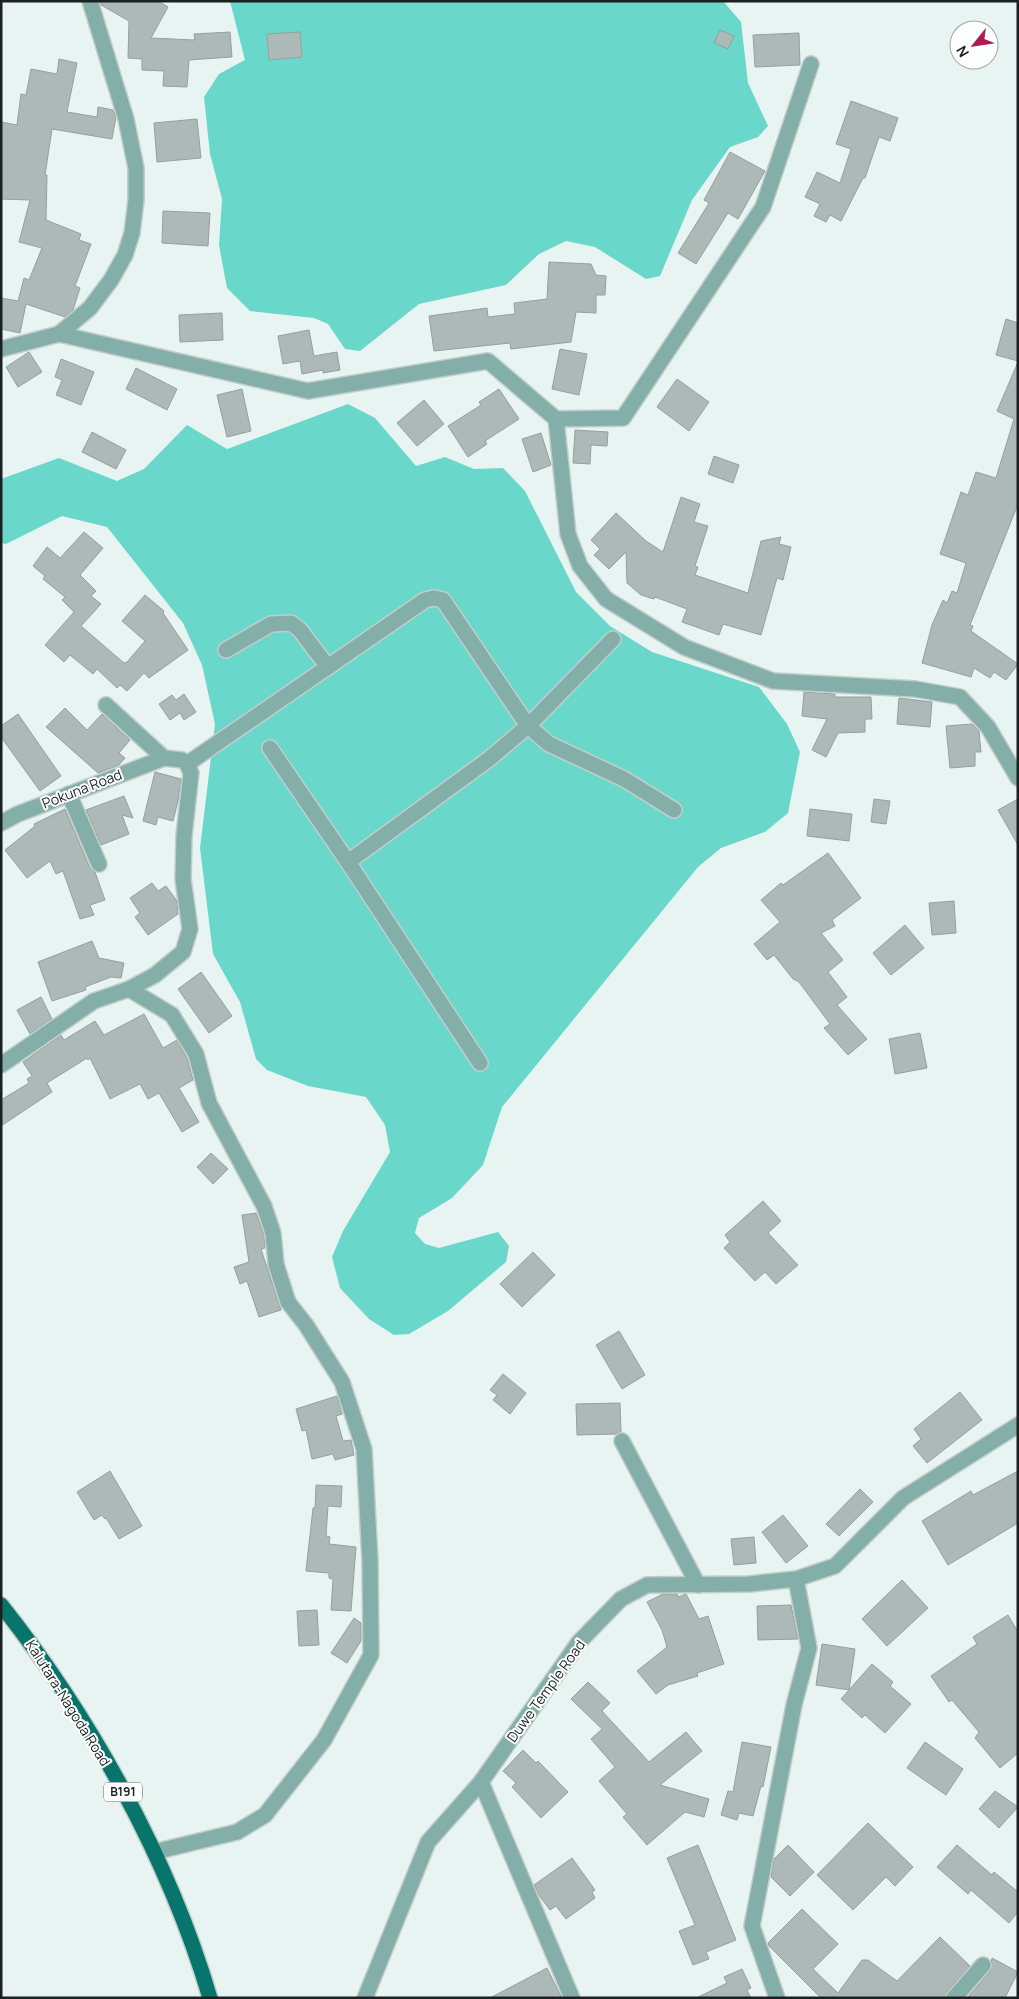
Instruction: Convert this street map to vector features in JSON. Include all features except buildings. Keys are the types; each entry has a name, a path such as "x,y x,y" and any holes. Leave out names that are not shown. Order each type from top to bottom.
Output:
{"main road":[{"name":"Kalutara-Nagoda Road","path":"1,1605 36,1648 84,1724 136,1815 198,1955 210,1998"}],"street":[{"path":"1,349 59,334 90,308 111,280 125,255 132,233 136,200 136,168 126,119 90,1"},
{"path":"59,334 308,391 488,361 556,419 623,418 763,207 811,64"},
{"path":"556,419 568,534 580,566 606,599 684,647 773,681 916,689 960,697 988,727 1018,778"},
{"path":"187,764 424,600 434,598 443,600 528,726 549,744 624,779 674,810"},
{"path":"226,650 271,624 291,623 300,630 328,667"},
{"path":"348,862 489,759 528,726 613,639"},
{"path":"1,1065 94,1001 129,989 156,976 183,952 190,929 183,879 184,836 191,773 187,764 182,760 164,758 106,704"},
{"path":"270,748 348,862 480,1063"},
{"name":"Pokuna Road","path":"1,823 18,814 68,794 164,758"},
{"path":"68,794 100,864"},
{"path":"129,989 172,1015 196,1054 209,1103 264,1206 273,1233 276,1264 288,1302 306,1325 342,1382 364,1449 370,1560 371,1655 324,1740 265,1815 237,1832 154,1852"},
{"name":"Duwe Temple Road","path":"365,1998 428,1842 481,1782 579,1642 621,1599 647,1585 698,1585 796,1579 836,1566 903,1498 1018,1425"},
{"path":"622,1441 698,1585"},
{"path":"777,1998 752,1926 794,1705 809,1648 796,1579"},
{"path":"481,1782 572,1998"},
{"path":"954,1998 983,1965"}],"shaded area":[{"path":"230,1 723,1 741,22 748,83 768,126 758,137 730,147 692,200 660,276 646,279 595,247 566,241 539,254 506,285 419,304 360,351 345,349 328,324 314,318 250,311 227,288 219,245 222,199 210,154 204,97 219,74 245,60"},
{"path":"348,404 375,418 416,466 445,457 474,469 503,468 525,491 576,592 610,626 652,652 759,687 787,724 800,752 788,813 765,832 721,848 698,867 502,1107 483,1165 452,1198 419,1218 415,1233 425,1244 439,1248 498,1232 509,1246 506,1262 448,1311 409,1334 394,1335 369,1319 340,1288 332,1257 343,1231 390,1152 385,1125 366,1097 308,1086 267,1070 256,1059 240,1002 213,954 200,848 215,724 202,665 183,623 107,527 62,516 6,544 1,543 1,479 59,458 117,481 144,469 187,425 227,449"}]}
